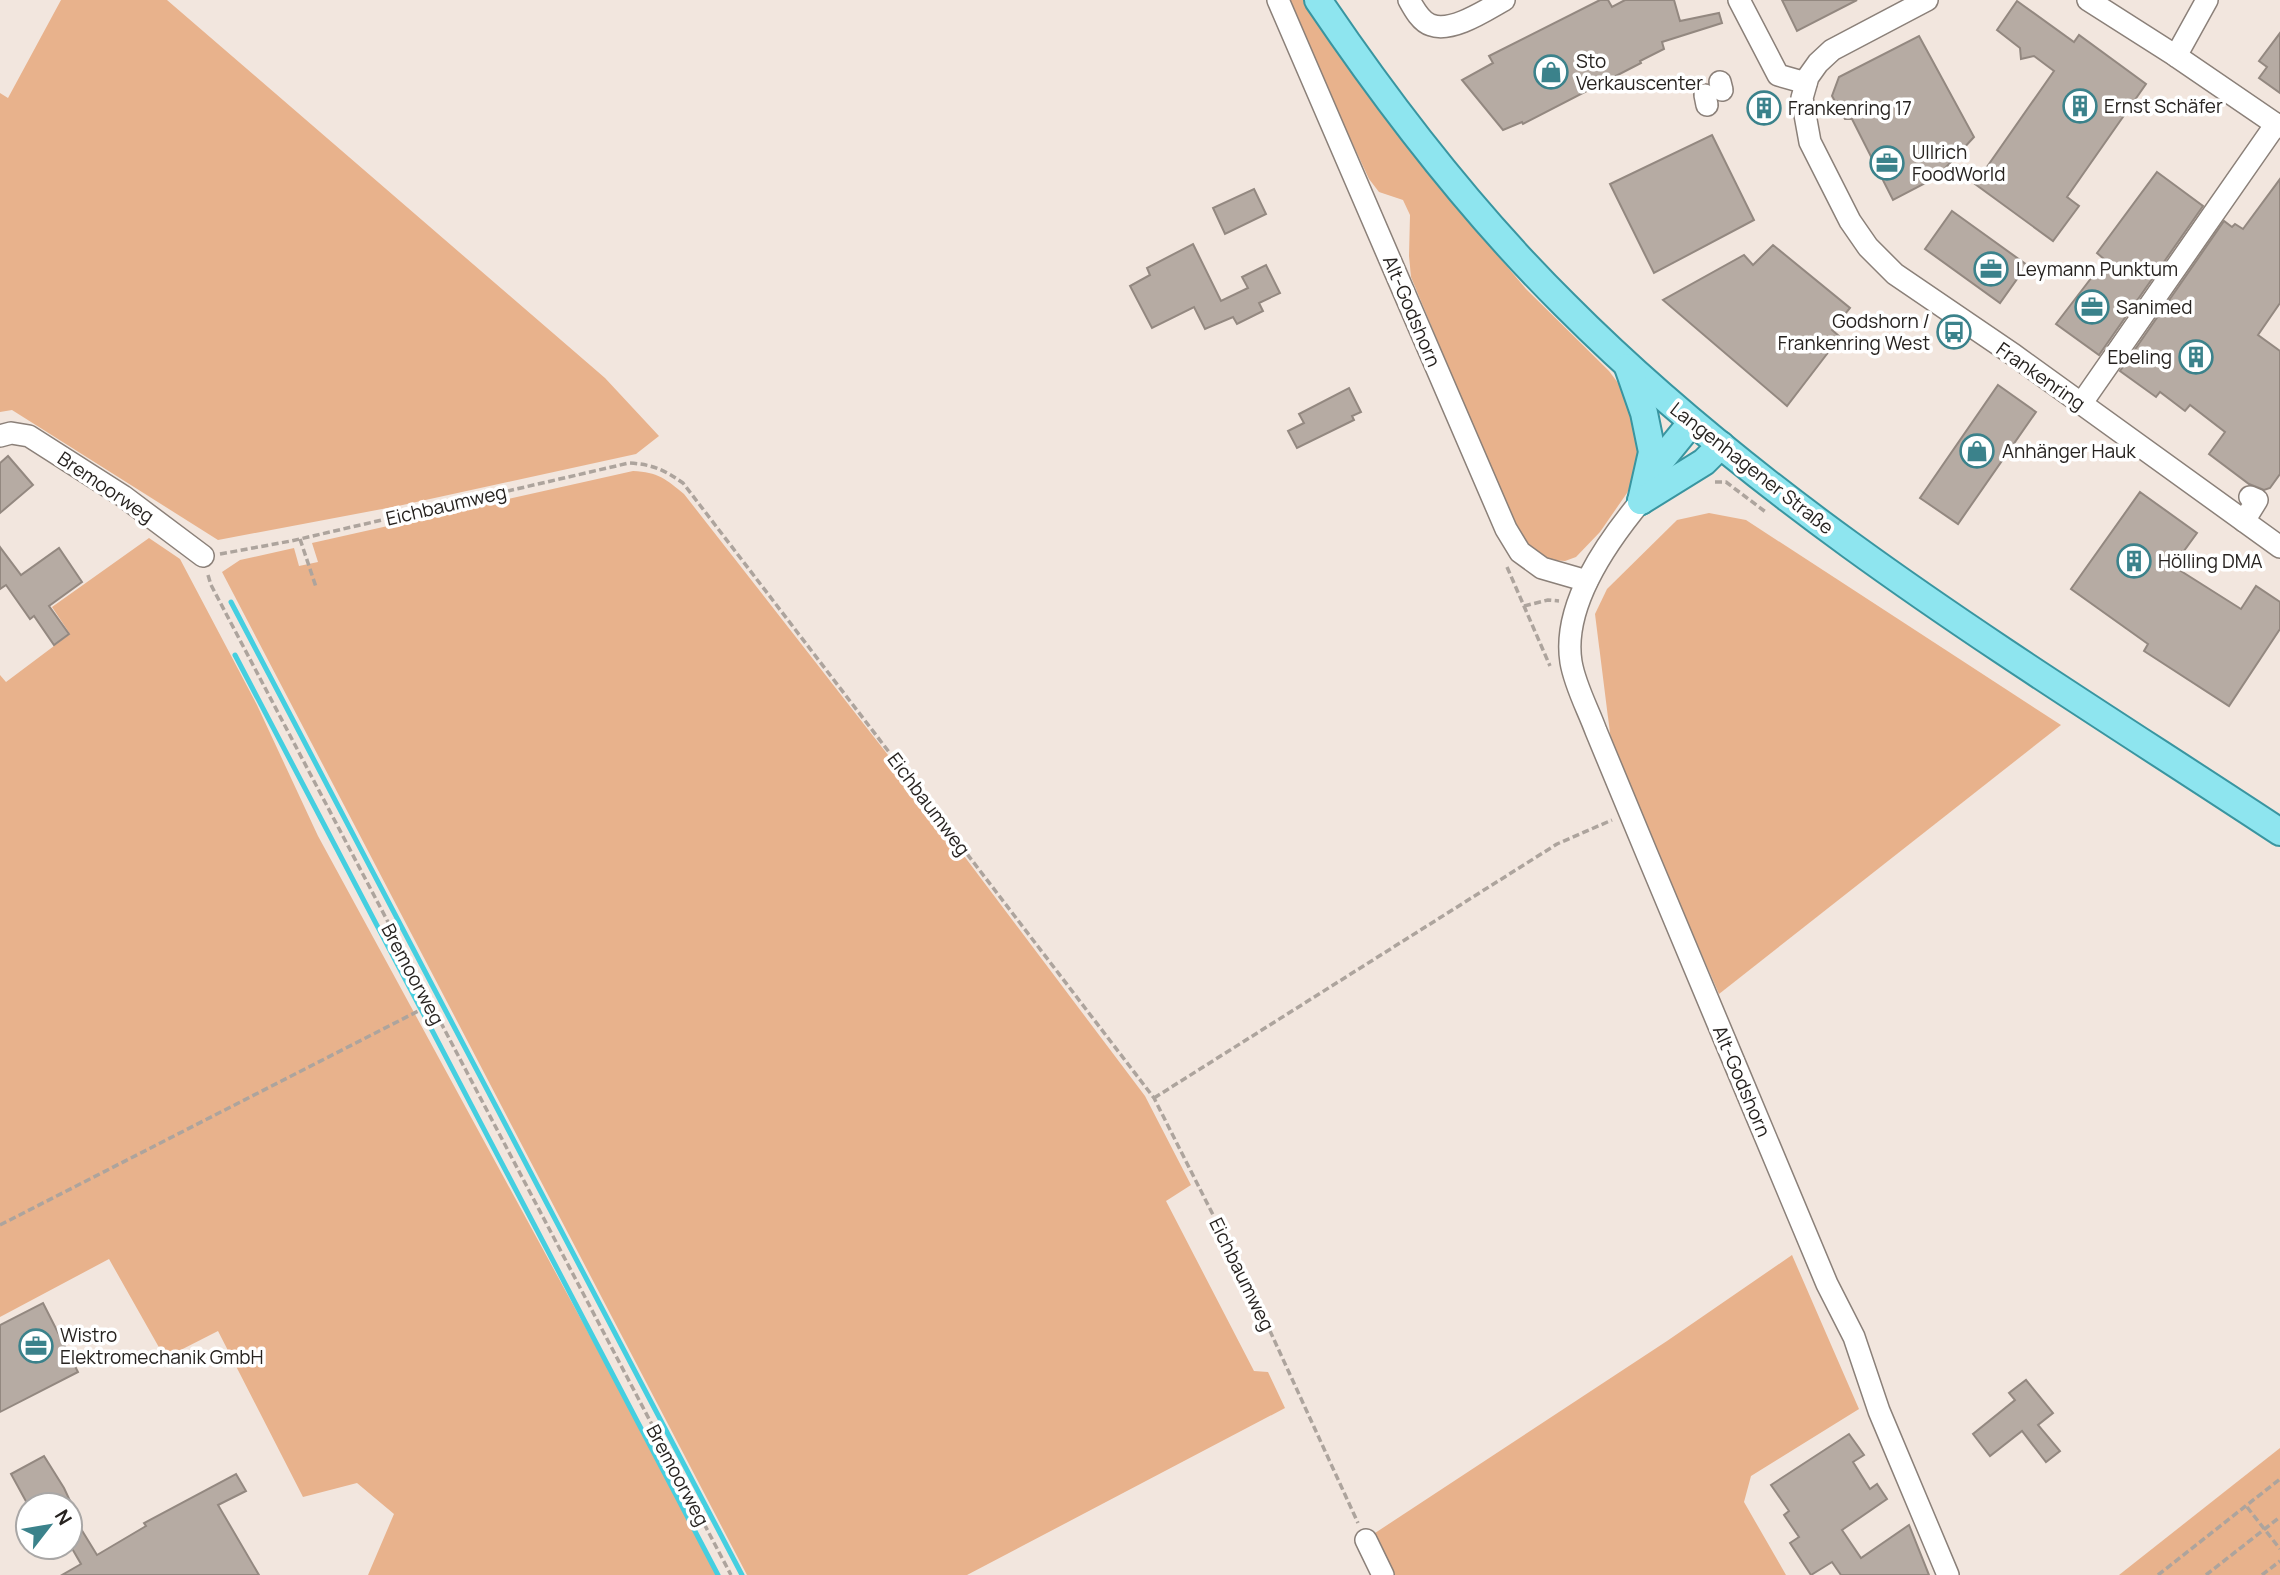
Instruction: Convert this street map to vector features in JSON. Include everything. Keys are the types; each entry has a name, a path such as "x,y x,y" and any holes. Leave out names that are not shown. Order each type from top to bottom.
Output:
{"main road":[{"name":"Langenhagener Straße","path":"1318,0 1434,158 1503,239 1564,305 1692,422 1807,513 1968,627 2280,832"},
{"path":"1628,365 1644,413 1652,452 1644,490"},
{"path":"1644,490 1692,422"},
{"path":"1644,490 1704,462 1721,445"}],"street":[{"name":"Alt-Godshorn","path":"1278,0 1506,529 1520,552 1542,568 1587,581"},
{"path":"1409,0 1429,25 1449,28 1504,0"},
{"path":"1739,0 1778,75 1806,83 1818,62 1832,50 1927,0"},
{"path":"2081,404 2278,125 2176,55 2088,0"},
{"path":"2176,55 2197,4"},
{"name":"Frankenring","path":"1806,83 1802,98 1810,142 1850,221 1868,247 1895,274 2280,547"},
{"name":"Bremoorweg","path":"0,436 11,433 29,436 123,496 204,556"},
{"name":"Alt-Godshorn","path":"1644,490 1613,535 1587,581 1578,604 1571,636 1571,662 1580,692 1827,1284 1854,1337 1879,1411 1948,1575"},
{"path":"2244,521 2257,500 2250,497"},
{"path":"1366,1540 1383,1575"}],"path":[{"name":"Eichbaumweg","path":"204,556 300,539 629,463 647,464 667,471 683,483 1154,1098 1254,1296 1366,1540"},
{"path":"1713,482 1726,482 1768,513"},
{"path":"300,539 316,587"},
{"name":"Bremoorweg","path":"204,556 211,585 731,1575"},
{"path":"1524,606 1548,600 1578,604"},
{"path":"1154,1098 1557,844 1630,813"},
{"path":"0,1226 430,1005"},
{"path":"2158,1575 2280,1479"},
{"path":"2246,1506 2280,1549"},
{"path":"2206,1575 2280,1517"},
{"path":"2262,1575 2280,1561"}],"shaded area":[{"path":"61,0 167,0 605,378 659,436 636,454 398,506 218,540 12,410 0,412 0,93 8,98"},
{"path":"1286,0 1305,0 1419,162 1526,289 1609,371 1627,395 1642,460 1627,493 1600,532 1576,557 1565,561 1551,560 1534,551 1524,541 1494,477 1411,277 1410,215 1403,200 1379,192 1369,179"},
{"path":"633,471 661,477 684,494 888,755 1145,1096 1191,1185 1166,1201 1254,1371 1268,1372 1285,1408 967,1575 747,1575 222,572 240,560 294,548 299,566 318,562 312,543"},
{"path":"1709,513 1746,520 2061,725 1719,994 1612,749 1595,614 1607,589 1677,520"},
{"path":"149,538 180,559 257,705 318,836 718,1575 368,1575 394,1514 357,1483 303,1497 218,1331 165,1358 109,1259 0,1317 0,675 6,682 70,634 52,607"},
{"path":"1792,1255 1859,1409 1751,1476 1744,1502 1786,1575 1392,1575 1372,1535 1667,1341"},
{"path":"2280,1448 2280,1575 2119,1575"}],"building":[{"name":"Sto Verkauscenter","path":"1600,0 1608,0 1612,7 1625,0 1674,0 1680,21 1719,13 1722,23 1662,42 1664,49 1640,61 1641,63 1523,124 1522,122 1503,130 1462,80 1493,63 1489,56"},
{"path":"1782,0 1857,0 1797,31"},
{"name":"Ernst Schäfer","path":"2017,1 2074,42 2079,35 2146,84 2067,197 2079,206 2053,241 1975,184 2054,71 2034,56 2021,59 2020,48 1997,30"},
{"path":"2280,33 2280,93 2259,78 2267,67 2259,61"},
{"path":"1919,36 1974,137 1937,177 1893,200 1852,119 1845,119 1832,96 1839,77"},
{"path":"1712,135 1754,220 1654,273 1610,184"},
{"path":"2157,172 2203,206 2099,355 2056,324 2105,260 2097,253"},
{"path":"2280,179 2280,303 2258,335 2280,351 2280,474 2270,488 2264,490 2249,484 2209,454 2225,432 2190,405 2185,411 2160,392 2156,397 2120,371 2224,221 2232,227 2235,224 2243,229"},
{"path":"1254,189 1266,214 1225,234 1213,208"},
{"path":"1952,211 2027,265 2000,303 1925,249"},
{"path":"1193,244 1221,301 1248,288 1242,277 1266,265 1280,293 1259,303 1263,311 1237,324 1233,317 1205,329 1194,307 1152,328 1130,286 1150,275 1147,268"},
{"path":"1773,245 1850,308 1832,330 1840,337 1787,406 1663,300 1744,255 1753,265"},
{"path":"1998,385 2036,412 1958,524 1920,498"},
{"path":"1349,388 1361,412 1352,416 1354,420 1297,448 1288,431 1304,423 1299,414"},
{"path":"8,456 33,485 0,513 0,463"},
{"path":"2140,492 2197,533 2173,566 2241,609 2256,586 2280,602 2280,629 2229,706 2144,651 2148,644 2071,589"},
{"path":"0,547 21,575 59,548 82,582 49,606 69,634 54,645 34,616 30,619 6,585 0,589"},
{"path":"43,1303 78,1372 0,1412 0,1325"},
{"path":"2026,1380 2053,1413 2038,1425 2060,1451 2046,1462 2022,1431 1990,1456 1973,1434 2015,1400 2009,1393"},
{"path":"1849,1434 1864,1455 1853,1462 1870,1489 1877,1484 1887,1499 1842,1530 1861,1558 1909,1525 1929,1575 1841,1575 1832,1562 1811,1575 1790,1543 1799,1537 1784,1515 1789,1511 1771,1485"},
{"path":"44,1456 65,1491 20,1491 11,1474"},
{"path":"236,1474 246,1491 218,1505 259,1575 62,1575 81,1564 79,1561 84,1561 84,1534 97,1555 146,1526 144,1523"}],"waterway":[{"path":"231,602 742,1575"},
{"path":"235,655 718,1575"}],"place":[{"name":"Sto Verkauscenter","path":"1551,72"},
{"name":"Ernst Schäfer","path":"2080,106"},
{"name":"Frankenring 17","path":"1764,108"},
{"name":"Ullrich FoodWorld","path":"1887,163"},
{"name":"Leymann Punktum","path":"1991,269"},
{"name":"Sanimed","path":"2092,307"},
{"name":"Godshorn / Frankenring West","path":"1954,332"},
{"name":"Ebeling","path":"2196,357"},
{"name":"Anhänger Hauk","path":"1977,451"},
{"name":"Hölling DMA","path":"2134,561"},
{"name":"Wistro Elektromechanik GmbH","path":"36,1346"}]}
